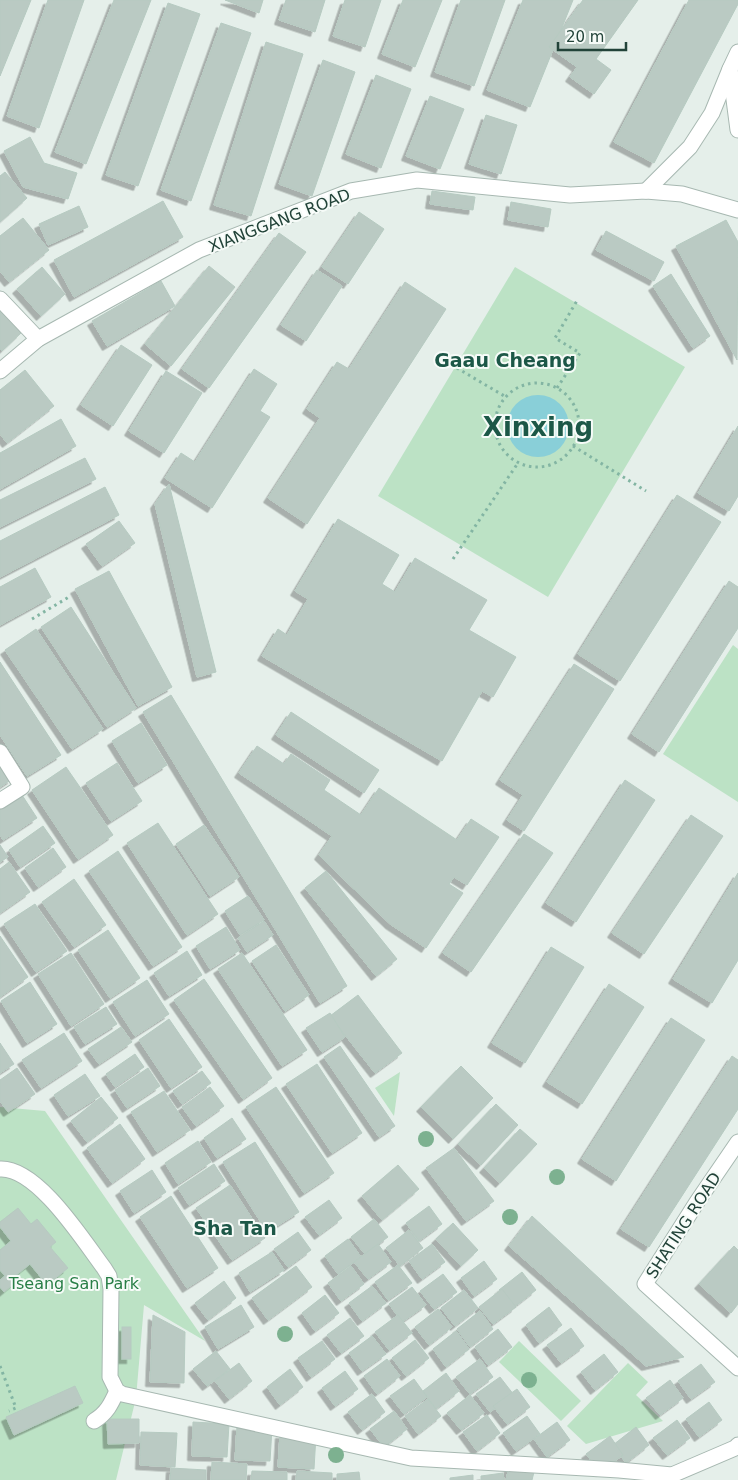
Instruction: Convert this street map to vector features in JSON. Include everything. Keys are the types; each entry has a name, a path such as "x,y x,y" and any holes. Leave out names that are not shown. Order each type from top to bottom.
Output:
{"street":[{"path":"646,191 690,146 712,113 738,52"},
{"path":"730,69 738,130"},
{"name":"XIANGGANG ROAD","path":"0,371 38,339 199,250 351,192 417,180 570,195 646,191 682,194 738,210"},
{"path":"0,299 38,339"},
{"path":"0,752 22,787 0,801"},
{"name":"SHATING ROAD","path":"738,1142 645,1284 738,1368"},
{"path":"0,1169 8,1168 24,1176 48,1195 109,1276 111,1289 110,1377 117,1391 122,1394 411,1458 619,1470 672,1475 737,1448"},
{"path":"94,1420 102,1416 107,1410 117,1391"}],"path":[{"path":"558,388 580,353 555,338 578,299"},
{"path":"440,358 506,397"},
{"path":"542,383 558,388 572,401 579,423 577,437 573,446 564,457 552,464 532,467 518,463 502,448 496,435 496,416 506,397 525,385 542,383"},
{"path":"573,446 646,491"},
{"path":"454,559 518,463"},
{"path":"32,619 69,597"},
{"path":"0,1366 16,1408 9,1411"}],"green space":[{"path":"515,267 685,367 548,597 378,496"},
{"path":"733,645 738,649 738,802 663,754"},
{"path":"400,1072 394,1116 375,1088"},
{"name":"Tseang San Park","path":"0,1107 45,1111 205,1341 144,1305 136,1398 116,1480 0,1480"},
{"path":"519,1341 581,1401 561,1421 499,1362"},
{"path":"628,1363 648,1382 636,1395 663,1421 586,1444 567,1426"}],"water":[{"path":"532,395 544,395 560,404 567,414 569,426 567,438 560,448 544,457 532,457 521,452 512,443 507,432 507,420 512,409 521,400"}],"building":[{"path":"0,0 31,0 0,76"},
{"path":"48,0 84,0 39,128 7,116"},
{"path":"114,0 151,0 86,164 55,152"},
{"path":"225,0 263,0 259,13"},
{"path":"286,0 325,0 315,32 279,20"},
{"path":"345,0 381,0 365,47 333,36"},
{"path":"403,0 442,0 415,67 382,54"},
{"path":"461,0 505,0 474,86 435,72"},
{"path":"523,0 573,0 530,107 487,90"},
{"path":"583,0 638,0 596,59 611,70 594,94 570,77 577,67 549,47"},
{"path":"689,0 738,0 738,4 654,163 614,142"},
{"path":"168,3 200,14 138,186 106,175"},
{"path":"221,23 251,33 191,201 161,190"},
{"path":"266,42 303,54 251,216 214,205"},
{"path":"323,60 355,72 312,196 279,184"},
{"path":"376,75 411,89 381,168 346,154"},
{"path":"430,96 464,109 440,169 406,156"},
{"path":"486,115 517,125 501,174 469,164"},
{"path":"30,137 44,163 77,173 68,199 23,187 4,151"},
{"path":"5,172 27,198 0,222 0,176"},
{"path":"432,191 475,197 473,210 430,204"},
{"path":"163,201 183,237 74,297 54,260"},
{"path":"511,202 551,209 548,227 508,220"},
{"path":"79,206 88,227 48,245 39,224"},
{"path":"359,212 384,229 348,284 322,267"},
{"path":"23,218 49,250 9,282 0,271 0,236"},
{"path":"726,220 738,242 737,360 676,246"},
{"path":"606,231 664,262 654,281 596,250"},
{"path":"279,233 306,252 209,388 182,369"},
{"path":"209,266 235,287 171,366 145,344"},
{"path":"42,267 65,294 41,316 17,289"},
{"path":"317,270 342,286 306,341 281,325"},
{"path":"671,274 710,336 693,348 653,286"},
{"path":"161,281 175,306 107,346 92,321"},
{"path":"405,282 446,309 307,524 268,498 320,418 307,409 337,362 349,369"},
{"path":"0,310 21,333 2,351 0,349"},
{"path":"121,345 152,365 113,426 81,405"},
{"path":"254,369 277,384 260,411 270,417 212,508 165,478 181,453 195,462"},
{"path":"25,370 54,406 7,443 0,434 0,390"},
{"path":"166,371 202,393 164,453 129,431"},
{"path":"61,419 76,446 0,489 0,453"},
{"path":"738,426 738,496 729,511 698,493"},
{"path":"85,458 96,479 0,527 0,500"},
{"path":"169,484 216,672 197,677 155,504"},
{"path":"105,487 119,515 0,577 0,541"},
{"path":"677,495 721,522 620,681 578,654"},
{"path":"338,519 399,555 382,584 395,592 415,558 487,600 469,630 516,657 493,697 482,691 442,761 262,656 278,629 287,635 308,599 295,591"},
{"path":"119,521 135,543 102,566 86,544"},
{"path":"35,568 51,597 0,625 0,587"},
{"path":"109,571 172,687 138,706 75,589"},
{"path":"729,581 738,587 738,628 659,752 632,734"},
{"path":"71,607 136,708 107,727 41,627"},
{"path":"36,629 103,729 72,749 5,650"},
{"path":"0,662 61,755 27,776 0,735"},
{"path":"574,664 614,689 524,831 507,820 523,795 500,780"},
{"path":"171,695 347,986 320,1003 143,712"},
{"path":"291,712 379,770 364,793 276,735"},
{"path":"141,723 167,765 138,783 112,741"},
{"path":"257,746 284,764 291,754 330,780 324,790 361,815 379,788 457,840 471,819 499,837 467,885 454,877 449,884 463,893 426,948 390,924 319,855 332,836 239,773"},
{"path":"0,760 12,779 0,787"},
{"path":"117,763 142,801 111,821 86,783"},
{"path":"66,767 113,835 78,859 32,790"},
{"path":"625,780 655,800 576,922 546,903"},
{"path":"22,795 37,818 3,840 0,835 0,809"},
{"path":"691,815 723,836 644,954 612,933"},
{"path":"158,823 218,914 187,935 127,843"},
{"path":"204,825 239,877 210,896 176,844"},
{"path":"43,826 55,843 20,867 9,850"},
{"path":"524,834 553,853 471,972 443,953"},
{"path":"0,845 8,857 0,862"},
{"path":"53,848 66,867 38,887 25,868"},
{"path":"118,851 182,947 153,966 89,871"},
{"path":"9,862 30,892 0,913 0,869"},
{"path":"326,871 397,959 376,976 305,888"},
{"path":"738,873 738,960 712,1003 673,979"},
{"path":"74,879 106,925 74,947 42,902"},
{"path":"248,896 264,920 240,935 225,911"},
{"path":"35,904 67,951 36,972 4,924"},
{"path":"264,921 273,935 247,952 238,938"},
{"path":"226,927 240,950 210,969 196,946"},
{"path":"108,930 140,978 110,998 78,950"},
{"path":"0,936 28,977 0,997"},
{"path":"276,945 309,995 285,1011 252,961"},
{"path":"551,947 584,967 525,1063 492,1043"},
{"path":"187,951 202,975 169,996 154,973"},
{"path":"71,953 104,1004 71,1026 38,974"},
{"path":"242,953 307,1050 282,1066 218,969"},
{"path":"204,979 272,1078 243,1099 174,1000"},
{"path":"147,980 169,1014 135,1036 113,1002"},
{"path":"30,982 57,1024 27,1043 1,1001"},
{"path":"609,984 644,1007 582,1104 547,1082"},
{"path":"358,995 402,1053 375,1073 330,1016"},
{"path":"106,1007 117,1024 85,1044 74,1027"},
{"path":"330,1013 345,1037 322,1052 306,1028"},
{"path":"671,1018 705,1040 616,1181 582,1159"},
{"path":"169,1019 202,1067 171,1088 139,1040"},
{"path":"121,1027 132,1042 99,1064 88,1049"},
{"path":"64,1033 82,1061 41,1088 22,1060"},
{"path":"0,1043 14,1064 0,1073"},
{"path":"340,1046 395,1126 379,1137 324,1057"},
{"path":"135,1054 144,1067 115,1087 106,1074"},
{"path":"732,1056 738,1060 738,1109 649,1247 621,1229"},
{"path":"317,1064 362,1133 332,1153 286,1084"},
{"path":"461,1066 493,1098 453,1139 421,1107"},
{"path":"17,1068 35,1094 8,1112 0,1101 0,1080"},
{"path":"148,1068 160,1086 127,1108 115,1090"},
{"path":"202,1071 211,1083 182,1104 173,1091"},
{"path":"85,1074 100,1096 68,1116 54,1095"},
{"path":"210,1087 224,1106 196,1126 182,1107"},
{"path":"276,1087 334,1173 304,1193 246,1107"},
{"path":"164,1091 190,1130 157,1152 131,1112"},
{"path":"101,1097 118,1118 87,1142 71,1121"},
{"path":"496,1104 518,1125 481,1165 458,1144"},
{"path":"232,1118 246,1139 217,1158 204,1138"},
{"path":"120,1124 145,1159 112,1183 87,1148"},
{"path":"520,1129 537,1144 500,1183 484,1168"},
{"path":"198,1141 211,1162 178,1184 165,1163"},
{"path":"255,1142 299,1212 267,1232 223,1162"},
{"path":"454,1148 494,1201 466,1221 426,1168"},
{"path":"214,1164 225,1181 189,1205 178,1188"},
{"path":"398,1165 419,1189 382,1220 362,1196"},
{"path":"152,1170 166,1192 134,1213 120,1191"},
{"path":"230,1185 265,1238 232,1260 196,1208"},
{"path":"171,1196 218,1268 187,1288 140,1217"},
{"path":"329,1200 342,1218 319,1235 305,1217"},
{"path":"429,1206 442,1224 419,1241 406,1223"},
{"path":"18,1208 31,1224 37,1219 56,1242 50,1247 68,1268 47,1285 30,1264 15,1276 18,1280 4,1292 0,1287 0,1280 5,1276 0,1270 0,1250 11,1241 0,1227 0,1222"},
{"path":"532,1216 684,1357 646,1366 509,1246"},
{"path":"374,1219 388,1237 365,1254 351,1237"},
{"path":"453,1223 478,1250 461,1266 436,1239"},
{"path":"409,1230 423,1248 400,1266 386,1248"},
{"path":"298,1232 311,1250 288,1267 274,1249"},
{"path":"348,1239 361,1257 338,1274 325,1256"},
{"path":"378,1244 391,1262 368,1279 354,1262"},
{"path":"432,1244 445,1262 422,1279 409,1261"},
{"path":"734,1246 738,1250 738,1304 731,1313 699,1284"},
{"path":"272,1252 284,1270 250,1292 239,1273"},
{"path":"484,1261 497,1279 474,1296 461,1278"},
{"path":"398,1265 412,1283 388,1300 375,1282"},
{"path":"296,1266 312,1287 268,1320 252,1298"},
{"path":"351,1266 364,1284 341,1301 328,1283"},
{"path":"522,1272 536,1290 513,1308 499,1290"},
{"path":"443,1274 457,1292 434,1309 420,1291"},
{"path":"224,1281 236,1298 208,1320 195,1303"},
{"path":"372,1286 386,1303 362,1321 349,1303"},
{"path":"412,1287 426,1305 402,1322 389,1304"},
{"path":"502,1289 516,1307 493,1324 479,1307"},
{"path":"464,1290 478,1308 455,1326 441,1308"},
{"path":"325,1295 339,1313 315,1331 302,1313"},
{"path":"241,1305 254,1327 218,1349 205,1327"},
{"path":"549,1307 562,1325 539,1343 526,1325"},
{"path":"438,1309 452,1327 429,1345 415,1327"},
{"path":"480,1311 493,1329 470,1347 457,1329"},
{"path":"153,1315 185,1332 184,1383 150,1382"},
{"path":"398,1315 412,1333 389,1350 375,1332"},
{"path":"350,1318 364,1336 341,1353 327,1335"},
{"path":"122,1327 131,1327 131,1359 122,1359"},
{"path":"571,1328 584,1346 561,1363 547,1345"},
{"path":"498,1329 512,1347 488,1365 475,1347"},
{"path":"456,1331 469,1349 446,1367 433,1349"},
{"path":"372,1336 386,1354 362,1371 349,1353"},
{"path":"415,1340 429,1358 406,1376 392,1358"},
{"path":"322,1341 335,1359 311,1377 298,1358"},
{"path":"216,1351 230,1369 207,1386 193,1369"},
{"path":"604,1354 618,1372 595,1390 581,1372"},
{"path":"387,1359 400,1376 377,1394 364,1376"},
{"path":"480,1359 493,1377 470,1394 456,1377"},
{"path":"239,1363 252,1381 229,1399 215,1381"},
{"path":"701,1364 715,1382 691,1399 678,1381"},
{"path":"290,1369 303,1387 280,1405 267,1387"},
{"path":"345,1371 358,1389 335,1406 322,1388"},
{"path":"446,1373 459,1391 436,1409 423,1391"},
{"path":"500,1377 514,1395 490,1412 476,1394"},
{"path":"414,1379 427,1397 404,1414 390,1396"},
{"path":"670,1380 683,1398 660,1415 646,1398"},
{"path":"75,1386 83,1403 14,1435 6,1417"},
{"path":"517,1389 530,1407 507,1424 493,1406"},
{"path":"372,1394 385,1412 362,1430 348,1412"},
{"path":"470,1395 484,1413 461,1430 447,1413"},
{"path":"428,1399 441,1416 418,1434 405,1416"},
{"path":"709,1402 722,1420 699,1437 686,1419"},
{"path":"394,1411 407,1429 384,1447 370,1429"},
{"path":"487,1415 500,1433 477,1451 463,1432"},
{"path":"527,1416 540,1434 516,1451 503,1433"},
{"path":"107,1419 139,1419 139,1443 108,1444"},
{"path":"677,1420 690,1438 667,1455 653,1438"},
{"path":"193,1422 229,1424 227,1457 192,1456"},
{"path":"557,1422 570,1440 547,1457 534,1439"},
{"path":"237,1426 272,1428 270,1461 235,1460"},
{"path":"636,1427 649,1445 626,1463 613,1445"},
{"path":"141,1432 177,1433 175,1467 140,1465"},
{"path":"280,1434 316,1435 314,1469 278,1467"},
{"path":"610,1436 623,1455 600,1472 586,1454"},
{"path":"212,1462 247,1464 246,1480 211,1480"},
{"path":"510,1463 535,1468 532,1480 506,1480"},
{"path":"171,1468 206,1470 206,1480 170,1480"},
{"path":"252,1471 287,1472 287,1480 251,1480"},
{"path":"297,1471 332,1473 332,1480 296,1480"},
{"path":"359,1472 360,1480 337,1480 337,1474"},
{"path":"503,1473 504,1480 481,1480 481,1476"},
{"path":"473,1475 473,1480 450,1480 450,1478"}],"district":[{"name":"Gaau Cheang","path":"505,360"},
{"name":"Xinxing","path":"538,427"},
{"name":"Sha Tan","path":"235,1228"}]}
